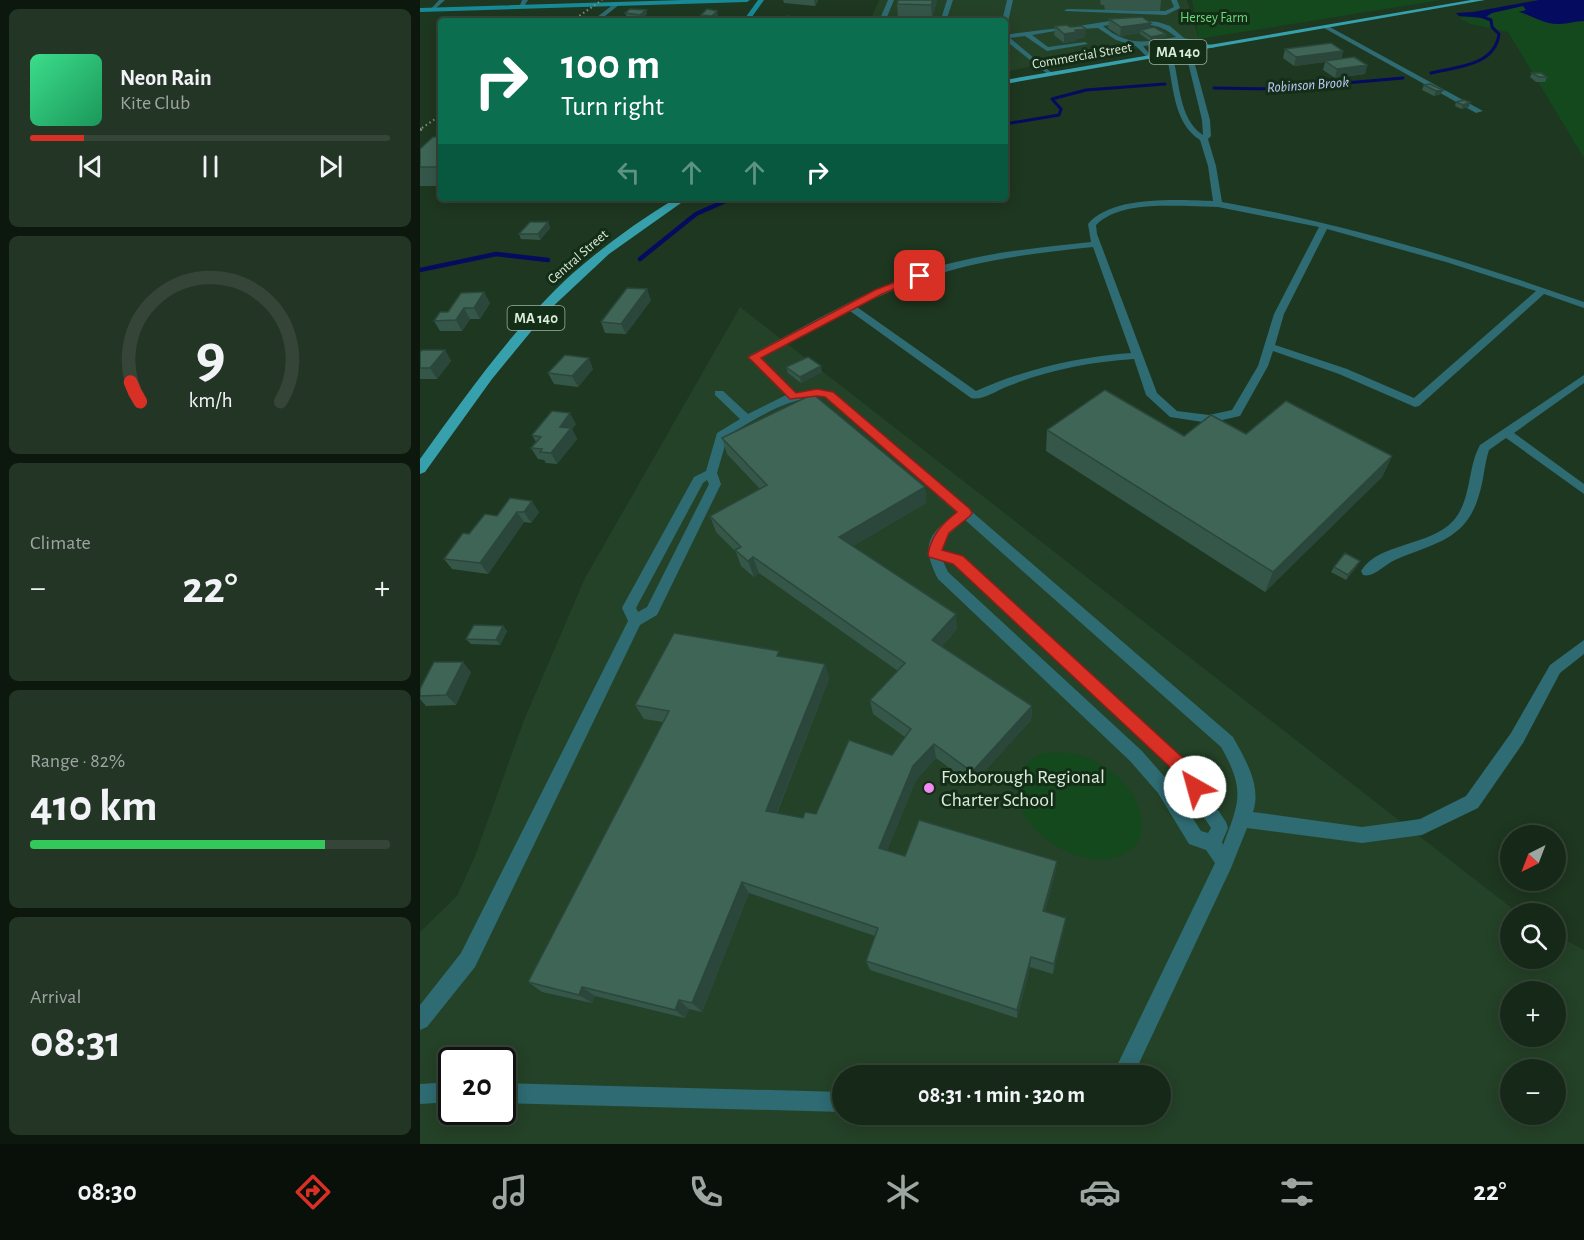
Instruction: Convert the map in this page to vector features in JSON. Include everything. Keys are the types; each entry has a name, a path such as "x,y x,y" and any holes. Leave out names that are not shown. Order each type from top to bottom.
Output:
{"main road":[{"name":"Commercial Street","path":"1008,81 1482,0"},
{"name":"Central Street","path":"420,469 493,370 558,294 618,242 679,201"}],"street":[{"path":"420,10 523,3 617,4 747,0"},
{"path":"748,18 761,0"}],"lane":[{"path":"432,9 442,0"},
{"path":"884,18 891,0"},
{"path":"944,18 950,0"},
{"path":"1006,18 1010,0"},
{"path":"1064,27 1068,0"},
{"path":"1088,0 1088,12"},
{"path":"1066,11 1166,13 1177,9 1174,0"},
{"path":"600,18 617,4"},
{"path":"1008,36 1064,27 1100,26 1120,21 1153,23 1168,27 1179,38"},
{"path":"1100,26 1116,38 1138,45 1179,38 1213,46"},
{"path":"1026,33 1047,50 1085,44 1064,27"},
{"path":"1326,27 1479,111"},
{"path":"1008,40 1017,51 1050,74"},
{"path":"1138,45 1149,57"},
{"path":"1188,50 1208,131 1204,139 1212,166 1218,204"},
{"path":"1169,54 1187,127 1196,136 1204,139"},
{"path":"1181,108 1203,109"},
{"path":"1324,225 1279,314 1263,366 1236,413 1209,419 1174,414 1152,395 1097,244 1092,224 1099,216 1109,211 1177,203 1218,204 1280,214 1324,225 1584,305"},
{"path":"794,397 754,357 879,292 920,276 959,265 1035,251 1097,244"},
{"path":"1269,347 1323,362 1415,403 1542,291"},
{"path":"851,307 975,396 1040,369 1071,362 1137,356"},
{"path":"1368,571 1387,558 1449,534 1467,511 1476,491 1480,458 1484,448 1584,378"},
{"path":"420,1020 468,960 635,621 652,611 715,484 711,473 723,433 794,397 817,392 829,394 1227,742 1239,763 1246,783 1245,808 1241,819 1225,862 1127,1065"},
{"path":"719,393 748,420"},
{"path":"1506,433 1584,490"},
{"path":"635,621 629,608 698,480 711,473"},
{"path":"966,513 944,529 937,542 934,554 943,574 1136,756 1164,788 1195,838 1212,843 1225,862"},
{"path":"934,554 958,560 1178,764 1220,828 1212,843"},
{"path":"1241,819 1362,834 1422,826 1472,802 1517,738 1555,669 1584,646"},
{"path":"420,1094 438,1093"},
{"path":"516,1094 832,1102"}],"shaded area":[{"path":"879,0 1187,0 1199,39 1046,63 1008,71 1008,18 871,18"},
{"path":"1539,0 1584,0 1584,21 1549,23 1519,12 1526,10 1523,6 1492,13 1484,18 1459,16 1456,13 1473,12"},
{"name":"Foxborough Regional Charter School","path":"740,307 1505,903 1500,903 1500,969 1566,969 1566,940 1584,950 1584,1144 420,1144 420,932 457,896 475,856 524,720 585,578"}],"green space":[{"name":"Hersey Farm","path":"1192,0 1441,0 1199,39"},
{"path":"1547,0 1584,0 1584,158 1508,32 1471,24 1459,18 1473,16 1484,18 1492,13"},
{"path":"1045,753 1066,753 1086,757 1123,782 1134,798 1142,821 1138,841 1131,849 1107,859 1091,859 1057,846 1028,822 1020,806 1017,790 1021,773 1031,760"}],"building":[{"path":"898,0 933,0 931,5 897,4"},
{"path":"630,9 646,10 640,15 625,13"},
{"path":"707,9 717,11 712,16 701,15"},
{"path":"1142,17 1151,23 1121,27 1109,19"},
{"path":"1055,26 1082,26 1086,29 1064,34"},
{"path":"1154,27 1166,34 1151,37 1140,30"},
{"path":"1331,43 1343,51 1296,57 1285,49"},
{"path":"1354,57 1367,65 1337,69 1325,61"},
{"path":"1532,73 1541,73 1547,77 1539,77"},
{"path":"1430,84 1443,90 1436,91 1424,85"},
{"path":"1464,100 1470,102 1463,105 1456,102"},
{"path":"433,137 438,137 438,167 420,167 420,149"},
{"path":"530,222 548,222 538,234 519,234"},
{"path":"627,288 647,289 621,324 601,322"},
{"path":"484,292 474,308 464,308 456,320 434,321 440,312 448,312 461,293"},
{"path":"422,350 445,350 430,368 420,368"},
{"path":"565,355 589,358 572,376 548,373"},
{"path":"808,357 821,366 800,377 786,367"},
{"path":"1105,390 1184,436 1211,415 1246,434 1286,401 1392,456 1273,572 1047,430"},
{"path":"813,394 925,487 839,537 956,614 932,640 1032,706 972,772 934,744 913,766 879,848 905,856 919,820 1057,861 1043,911 1066,918 1054,964 1031,957 1017,1010 866,961 878,928 742,882 692,1003 679,1000 675,1010 582,987 579,995 528,982 669,711 635,705 674,633 779,651 777,656 825,664 766,811 803,818 805,812 816,814 849,740 892,755 911,729 870,700 905,663 753,557 748,561 735,550 741,547 710,516 767,485 722,438"},
{"path":"552,411 570,413 560,427 571,428 551,453 540,452 542,449 531,448 541,437 532,435"},
{"path":"510,498 532,501 524,512 517,512 480,563 444,559 463,533 469,534 485,514 497,516"},
{"path":"1345,553 1360,561 1348,575 1334,567"},
{"path":"474,625 503,626 496,640 466,639"},
{"path":"434,662 463,662 446,695 420,696 420,689"}],"waterway":[{"name":"Robinson Brook","path":"1431,73 1473,63 1490,53 1496,45 1499,34 1492,27 1491,20 1478,15"},
{"name":"Robinson Brook","path":"1214,88 1277,89 1403,78"},
{"name":"Robinson Brook","path":"1008,124 1059,115 1061,109 1052,99 1086,90 1165,84"},
{"name":"Robinson Brook","path":"640,259 696,214 725,201"},
{"name":"Robinson Brook","path":"420,270 496,254 548,260"}],"railway":[{"path":"576,18 602,0"},
{"path":"422,128 438,117"},
{"path":"420,130 424,127"}],"place":[{"name":"Foxborough Regional Charter School","path":"929,788"}],"route":[{"path":"920,276 879,292 754,357 794,397 817,392 829,394 966,513 944,529 934,554 958,560 1178,764 1195,787"}]}
